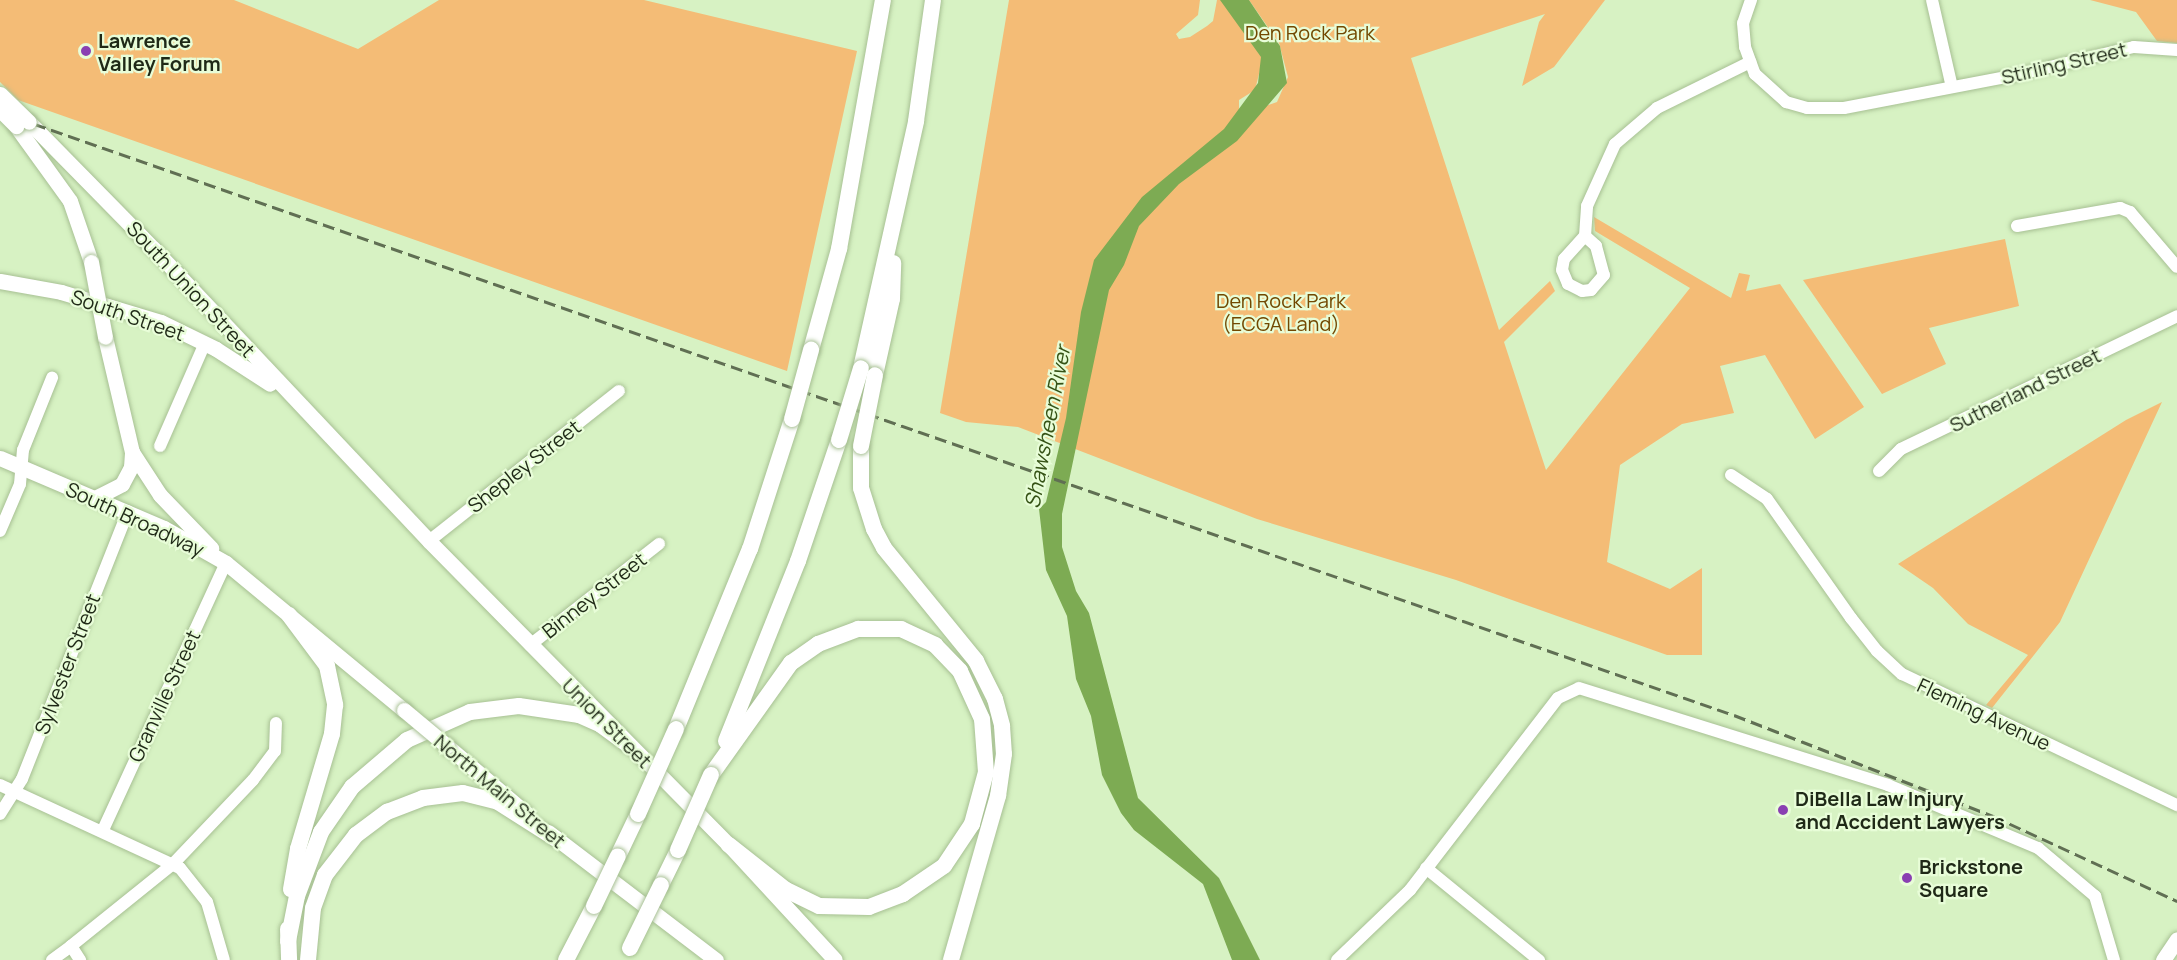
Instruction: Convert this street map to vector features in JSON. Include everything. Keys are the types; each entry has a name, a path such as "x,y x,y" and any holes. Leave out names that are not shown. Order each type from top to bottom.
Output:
{"highway":[{"path":"566,957 594,906 638,814 676,729 746,559 792,419 839,249 883,0"},
{"path":"626,954 678,850 779,611 839,440 868,372 892,299 893,235 916,121 933,0"},
{"path":"868,372 861,446 861,488 874,529 884,548 976,661 995,699 1002,726 1004,754 999,795 951,960"},
{"path":"289,615 327,666 335,705 332,734 293,868 288,941 289,960"},
{"path":"711,774 791,663 818,644 858,629 902,629 935,645 965,678 983,725 986,772 972,824 944,866 898,897 849,910 811,904 786,890 729,845"},
{"path":"288,941 303,874 330,816 365,773 422,731 470,712 535,706 594,721 630,746"},
{"path":"308,960 313,908 326,875 356,835 387,812 423,798 463,793 498,802 556,839"}],"main road":[{"name":"South Union Street","path":"0,94 22,124 154,249 378,488"},
{"path":"0,110 22,124 70,201 90,262 132,452 131,467 122,484 94,498"},
{"name":"South Street","path":"0,281 115,306 205,343 256,374 305,412"},
{"path":"132,452 170,507 226,563"},
{"name":"South Broadway","path":"0,459 128,511 226,563 289,615"},
{"name":"Union Street","path":"378,488 729,845 834,960"},
{"name":"North Main Street","path":"289,615 556,839 716,960"},
{"path":"2163,960 2177,939"}],"street":[{"name":"Stirling Street","path":"1751,0 1743,23 1750,62 1755,74 1768,89 1786,102 1807,108 1844,108 2134,47 2177,50"},
{"path":"1932,0 1952,87"},
{"path":"1585,236 1587,206 1595,182 1605,159 1629,129 1657,108 1750,62"},
{"path":"2017,226 2120,208 2130,212 2177,267"},
{"name":"Sutherland Street","path":"1879,471 1901,449 2177,316"},
{"path":"160,446 205,343"},
{"path":"0,531 20,484 23,450 52,378"},
{"name":"Shepley Street","path":"429,541 619,392"},
{"name":"Fleming Avenue","path":"1731,476 1767,498 1858,627 1902,674 2177,805"},
{"name":"Sylvester Street","path":"0,814 14,791 128,511"},
{"name":"Binney Street","path":"530,645 659,544"},
{"name":"Granville Street","path":"103,830 226,563"},
{"path":"1337,960 1395,905 1558,698 1570,690 1585,689 1888,785 2038,848 2095,896 2114,960"},
{"path":"52,960 173,864 268,763 277,744 276,723"},
{"path":"0,785 103,830 114,839 173,864 186,872 203,894 224,960"},
{"path":"1426,868 1539,960"},
{"path":"71,946 80,960"}],"green space":[{"path":"0,0 234,0 358,49 439,0 644,0 857,51 787,371 18,100 0,82"},
{"name":"Den Rock Park (ECGA Land)","path":"1009,0 1200,0 1198,15 1176,34 1179,39 1190,37 1213,21 1217,0 1225,0 1264,54 1255,90 1239,100 1239,115 1277,102 1288,77 1279,43 1249,0 1605,0 1554,67 1522,86 1539,22 1545,14 1411,58 1499,330 1550,281 1555,291 1504,342 1546,470 1690,288 1595,231 1594,217 1731,298 1739,273 1750,275 1746,291 1780,284 1864,407 1815,439 1765,355 1720,366 1734,413 1682,424 1620,465 1607,562 1670,589 1702,568 1702,655 1667,655 1456,580 1257,519 1018,427 966,422 940,413"},
{"path":"2090,0 2177,0 2177,43 2157,41 2136,12"},
{"path":"2005,239 2019,306 1929,328 1946,364 1882,394 1803,280"},
{"path":"2162,402 2060,622 1992,708 1986,705 2028,655 1968,624 1933,588 1898,564 2126,420"}],"shaded area":[{"name":"Shawsheen River","path":"1220,0 1249,0 1280,46 1287,83 1237,141 1179,184 1139,226 1124,265 1109,290 1062,514 1062,547 1076,591 1089,613 1138,798 1219,878 1260,960 1232,960 1203,884 1134,830 1121,813 1102,775 1091,716 1076,679 1067,616 1046,570 1039,509 1046,502 1066,418 1081,312 1094,260 1142,197 1224,129 1258,83 1261,57"}],"railway":[{"path":"0,112 1734,715 1993,816 2177,901"}],"place":[{"name":"Lawrence Valley Forum","path":"86,51"},
{"name":"DiBella Law Injury and Accident Lawyers","path":"1783,810"},
{"name":"Brickstone Square","path":"1907,878"}],"park label":[{"name":"Den Rock Park","path":"1310,32"}]}
